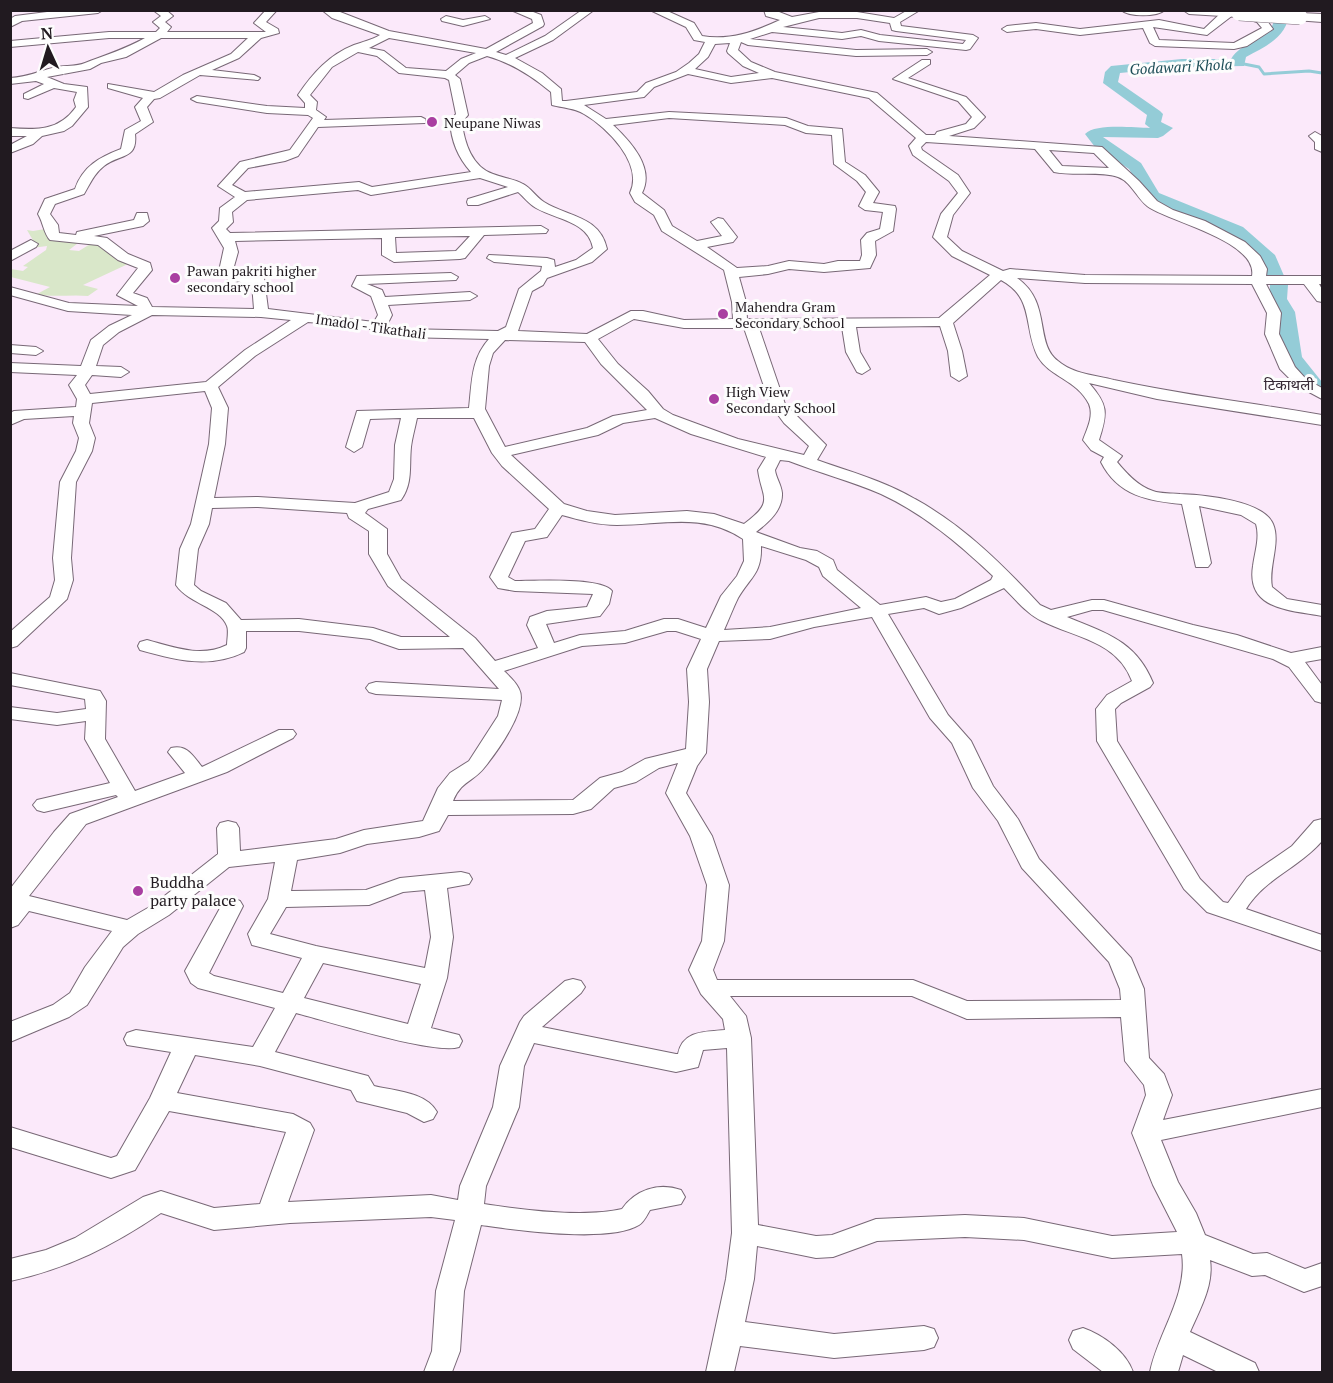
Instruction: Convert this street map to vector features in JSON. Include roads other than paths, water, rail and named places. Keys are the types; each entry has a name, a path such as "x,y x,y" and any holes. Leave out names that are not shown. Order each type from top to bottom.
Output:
{"main road":[{"path":"1127,10 1159,10"},
{"path":"1189,10 1319,16"}],"street":[{"path":"14,18 98,10"},
{"path":"10,81 36,77 58,70 86,67 98,60 122,55 159,35 166,27 158,22 168,16 158,10"},
{"path":"10,44 109,35 258,35 274,33 273,29 259,23 272,10"},
{"path":"327,10 387,34 467,46 508,60 550,84 557,91 556,103 585,110 602,123 634,157 639,169 640,186 636,193 640,199 659,213 667,228 727,265 732,273 739,302 751,322 773,388 772,397 780,408 818,445 808,462"},
{"path":"476,10 446,19 463,23 485,19"},
{"path":"448,75 465,61 488,52 539,24 537,17 516,10"},
{"path":"508,60 511,56 549,38 589,10"},
{"path":"655,10 690,26 698,38 712,41 740,39 787,21 819,15 857,15 895,21 916,11"},
{"path":"769,10 770,14 788,19 787,21"},
{"path":"1007,29 1036,26 1080,32 1159,22 1192,31 1207,32 1242,13 1261,20 1268,29 1242,44 1234,45 1155,43 1147,24"},
{"path":"768,28 842,36 861,33 875,38 966,47 973,38 896,28 895,21"},
{"path":"310,111 311,102 304,95 317,74 343,54 382,39 387,34"},
{"path":"112,86 152,96 159,94 198,72 235,56 258,35"},
{"path":"740,39 748,42 801,46 856,54 929,57 899,79 962,99 979,117 970,126 926,138 915,146 917,152 954,178 964,193 947,214 940,237 953,252 1002,275 1023,289 1033,303 1035,333 1047,359 1053,366 1077,380 1098,406 1098,415 1091,440 1097,447 1114,456 1109,462 1111,466 1149,496 1229,507 1257,515 1262,521 1266,536 1261,566 1261,586 1265,592 1281,602 1323,610"},
{"path":"740,39 732,51 747,64 772,75 873,95 926,138 1098,150 1121,173 1136,184 1152,204 1168,213 1200,224 1240,245 1253,256 1260,269 1274,313 1272,334 1288,369 1301,382 1323,394"},
{"path":"566,105 595,99 636,97 650,85 686,70 698,62 712,41"},
{"path":"355,48 380,52 403,71 448,75 455,81 462,115 456,120 457,135 471,165 482,174 520,188 539,204 586,225 591,229 600,245 595,255 584,263 548,272 526,289 512,329 501,335 486,352 477,409 500,453 516,472 558,508 586,516 615,520 702,517 724,521 748,534 796,553 811,555 827,564 830,572 842,584 878,612 940,717 961,741 983,788 1007,819 1030,863 1119,958 1132,989 1137,1061 1155,1081 1159,1095 1145,1132 1166,1185 1187,1221 1194,1242 1198,1269 1195,1287 1174,1337 1164,1372"},
{"path":"686,70 731,80 772,75"},
{"path":"198,72 254,78"},
{"path":"10,132 56,131 77,115 82,107 80,100 83,89 62,87 36,77"},
{"path":"27,96 56,83"},
{"path":"10,642 58,599 64,580 63,558 69,482 84,451 87,438 81,423 83,405 76,385 87,370 96,343 114,329 145,311 144,304 125,297 124,293 145,270 145,266 123,257 102,241 65,238 52,234 51,225 44,214 48,204 80,191 85,177 102,161 126,151 130,144 129,133 147,122 141,108 152,96"},
{"path":"197,99 269,111 310,111 319,115 316,124 303,137 290,156 252,162 229,178 224,186 243,196 359,186 371,191 482,174"},
{"path":"602,123 669,115 786,122 806,129 838,132 840,164 861,178 873,192 865,206 890,209 886,231 868,240 869,255 865,265 824,267 789,265 768,270 732,273"},
{"path":"316,124 421,120"},
{"path":"10,150 29,141 39,132"},
{"path":"1323,134 1315,136 1321,141 1319,146 1323,149"},
{"path":"1039,146 1058,169 1121,173"},
{"path":"473,202 520,188"},
{"path":"243,196 225,212 226,222 219,228 231,243 232,253 227,273 234,277 261,282 261,313"},
{"path":"65,238 138,223 142,221 142,216"},
{"path":"695,246 730,237 718,222"},
{"path":"227,237 541,230"},
{"path":"388,234 389,255 394,258 460,255 475,239 479,231"},
{"path":"10,257 31,244"},
{"path":"494,258 547,262 549,263 548,272"},
{"path":"1323,298 1311,281 1085,279 1010,273 1002,275 945,321 684,324 643,315 631,315 590,338 625,381 641,392 659,413 682,424 776,455 792,456 888,492 924,511 967,540 1034,609 1047,617 1093,634 1117,647 1139,668 1143,683 1107,704 1102,717 1107,741 1192,884 1215,907 1323,943"},
{"path":"379,326 386,315 381,301 377,293 359,286 362,279 451,277"},
{"name":"Imadol - Tikathali","path":"10,291 81,309 306,316 379,326 417,335 590,338"},
{"path":"381,301 470,296"},
{"path":"10,420 20,414 210,386 258,347 306,316"},
{"path":"945,321 955,351 959,376"},
{"path":"848,322 853,352 862,369"},
{"path":"10,349 36,351"},
{"path":"10,368 121,372"},
{"path":"1069,374 1149,393 1203,399 1323,420"},
{"path":"147,646 197,658 229,652 237,648 236,626 225,611 217,605 195,597 185,585 189,549 200,524 217,444 220,408 210,386"},
{"path":"205,503 258,502 357,508 395,496 399,492 402,448 410,413"},
{"path":"354,447 363,414 481,413"},
{"path":"500,453 592,432 619,419 659,413"},
{"path":"748,534 766,516 773,500 773,488 767,473 768,465 776,455"},
{"path":"1190,501 1202,563"},
{"path":"10,1034 23,1026 61,1011 79,999 93,973 115,941 130,928 161,910 217,862 229,858 287,854 340,846 364,837 419,831 430,826 441,808 448,788 457,778 476,765 508,716 510,689 468,642 394,582 378,554 378,529 355,514 357,508"},
{"path":"549,652 537,621 547,617 593,612 600,604 603,591 594,588 515,586 504,584 499,576 518,537 541,533 558,508"},
{"path":"720,1372 740,1280 745,1233 739,1038 735,1016 709,988 701,970 713,941 718,885 701,836 676,793 687,765 696,753 699,702 697,669 730,596 745,578 753,561 748,534"},
{"path":"493,668 580,641 625,637 664,625 678,625 712,636 770,633 813,622 926,602 939,608 951,606 999,583 1002,575"},
{"path":"1047,617 1092,605 1115,607 1189,630 1230,639 1296,663 1307,680 1323,697"},
{"path":"236,626 299,625 373,634 399,643 468,642"},
{"path":"1289,659 1323,653"},
{"path":"10,679 87,692 93,695 96,701 95,739 125,794"},
{"path":"376,688 511,695"},
{"path":"10,713 57,719 95,714"},
{"path":"44,805 125,794 198,776 220,768 286,734"},
{"path":"178,752 198,776"},
{"path":"441,808 573,807 584,804 607,783 629,777 652,763 696,753"},
{"path":"125,794 78,819 62,837 15,905 130,928"},
{"path":"228,828 229,858"},
{"path":"1233,913 1255,882 1301,852 1320,835"},
{"path":"287,854 279,899 259,934 260,939 316,954 435,978"},
{"path":"279,899 360,898 400,885 462,879"},
{"path":"417,1034 435,978 442,937 435,881"},
{"path":"232,906 197,971 199,977 206,982 450,1041"},
{"path":"260,1057 316,954"},
{"path":"438,1372 446,1351 450,1292 466,1236 474,1186 506,1107 512,1066 532,1022 573,987"},
{"path":"709,988 914,988 928,992 954,1007 967,1010 1132,1008"},
{"path":"527,1033 676,1064 690,1061 692,1046 696,1042 739,1038"},
{"path":"136,1038 260,1057 359,1083 366,1094 414,1105 424,1112"},
{"path":"10,1137 111,1168 121,1167 126,1163 162,1100 183,1052 189,1045"},
{"path":"1145,1132 1321,1098"},
{"path":"162,1100 293,1124 301,1130 275,1199 272,1215"},
{"path":"10,1270 58,1258 100,1240 161,1202 214,1219 431,1206 469,1210 532,1222 620,1221 631,1217 641,1203 652,1199 672,1197"},
{"path":"745,1233 816,1247 833,1246 876,1230 965,1226 1024,1229 1112,1247 1194,1242 1252,1265 1267,1264 1304,1281 1323,1274"},
{"path":"727,1332 834,1346 924,1338"},
{"path":"1174,1337 1245,1372"},
{"path":"1083,1340 1112,1362 1119,1372"}],"waterway":[{"name":"Godawari Khola","path":"1282,10 1282,19 1276,32 1270,38 1241,54 1238,59 1239,63 1182,63 1116,69 1112,72 1110,83 1155,114 1153,124 1165,128 1158,133 1099,132 1093,134 1101,144 1135,166 1153,196 1237,231 1269,259 1279,285 1278,299 1286,312 1292,357 1312,384 1322,390"},
{"path":"1239,63 1259,67 1264,74 1309,71 1322,73"}],"place":[{"name":"Neupane Niwas","path":"432,122"},
{"name":"Pawan pakriti higher secondary school","path":"175,278"},
{"name":"Mahendra Gram Secondary School","path":"723,314"},
{"name":"High View Secondary School","path":"714,399"},
{"name":"Buddha party palace","path":"138,891"}],"district":[{"name":"टिकाथली","path":"1289,384"}]}
